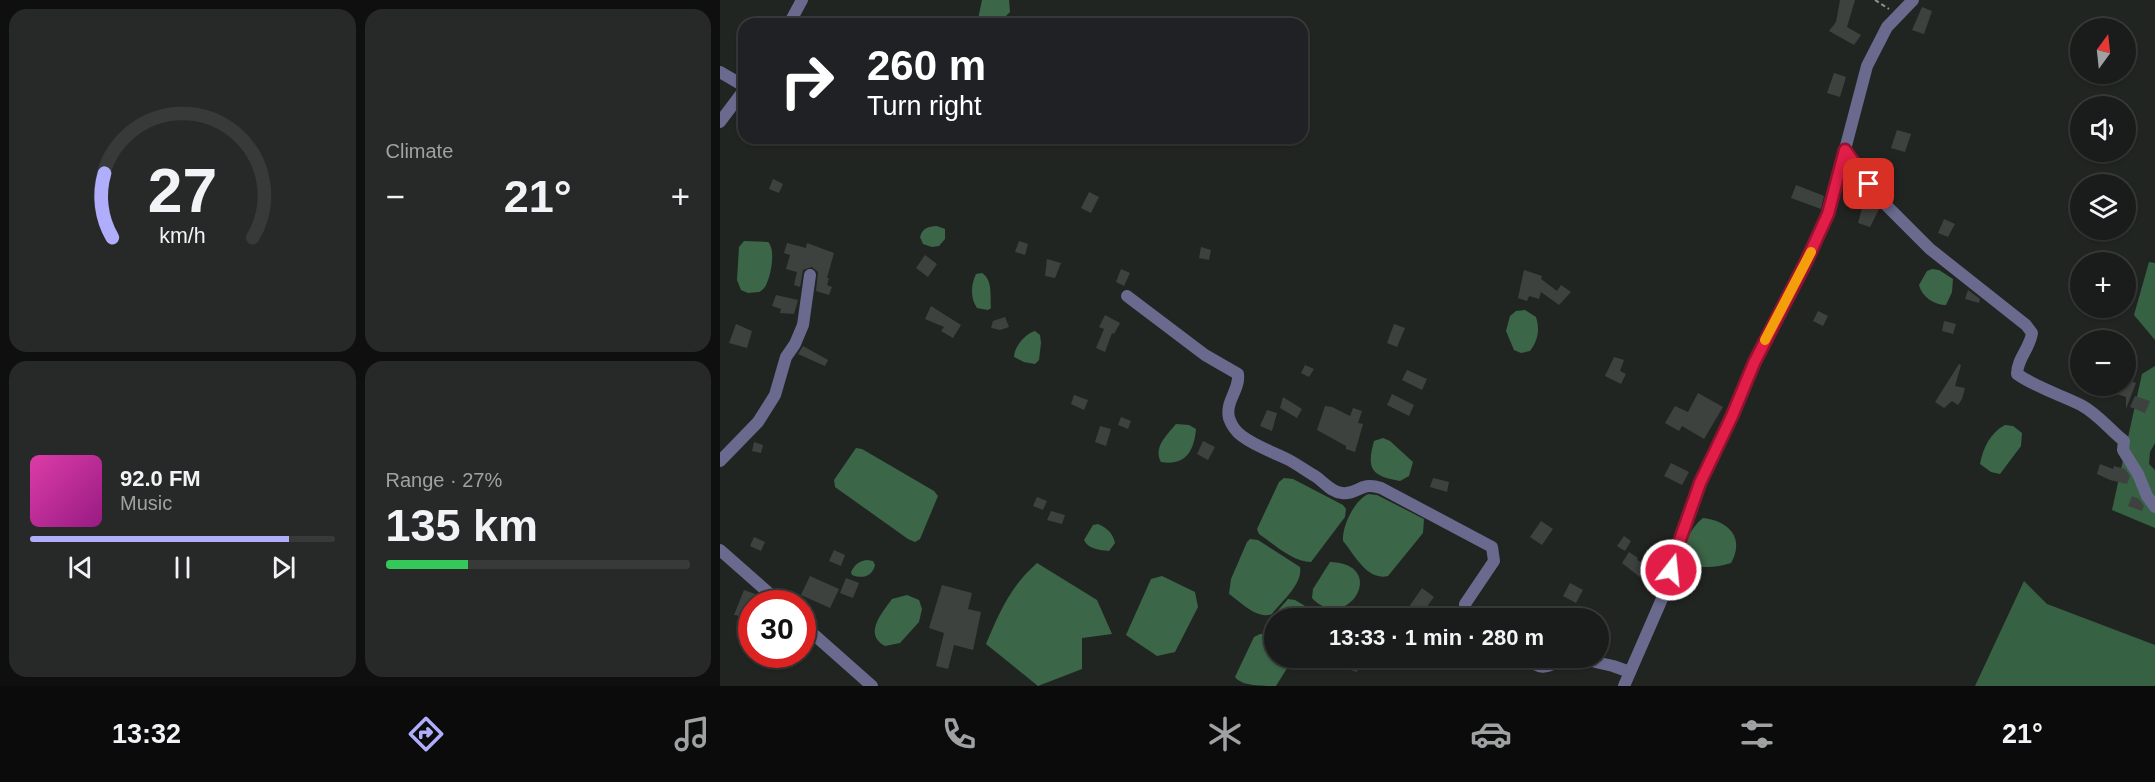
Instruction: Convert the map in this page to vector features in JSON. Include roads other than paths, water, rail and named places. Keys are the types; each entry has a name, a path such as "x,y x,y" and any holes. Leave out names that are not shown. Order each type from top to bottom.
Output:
{"street":[{"path":"792,18 802,0"},
{"path":"1624,686 1668,585 1675,554 1700,483 1754,363 1828,214 1867,66 1887,27 1913,0"},
{"path":"720,72 738,84"},
{"path":"720,122 738,96"},
{"path":"1845,150 1882,201 1930,249 2026,325 2032,333 2031,342 2017,366 2017,374 2031,384 2081,405 2101,418 2124,441 2123,450 2138,474 2146,496 2155,507"},
{"path":"720,461 758,422 774,395 786,357 795,344 803,325 810,275"},
{"path":"1127,296 1206,355 1238,374 1239,382 1228,410 1229,419 1241,436 1289,460 1320,479 1335,492 1344,494 1371,485 1381,488 1492,547 1494,561 1465,604 1466,608"},
{"path":"720,550 765,590"},
{"path":"816,636 872,686"},
{"path":"1609,665 1630,672"}]}
